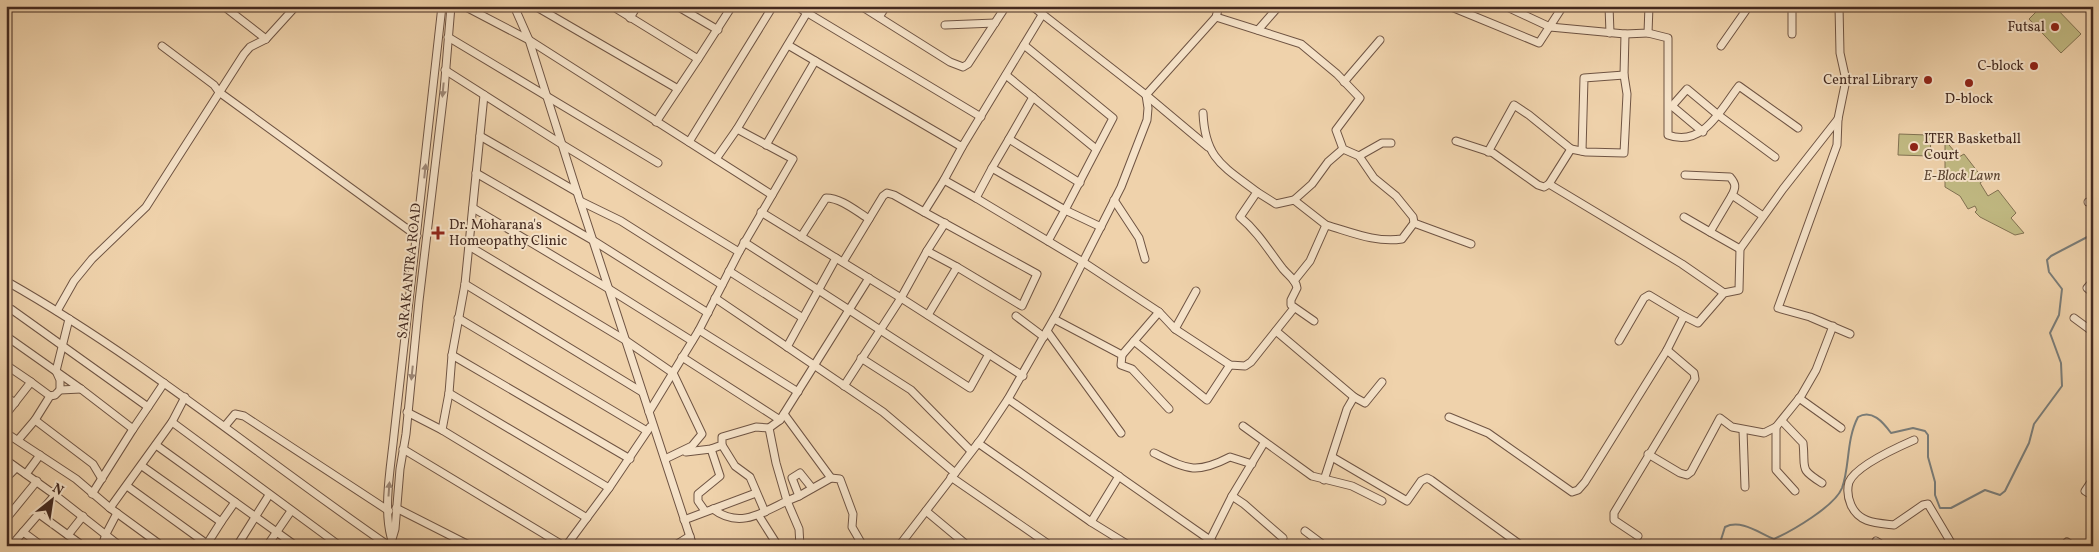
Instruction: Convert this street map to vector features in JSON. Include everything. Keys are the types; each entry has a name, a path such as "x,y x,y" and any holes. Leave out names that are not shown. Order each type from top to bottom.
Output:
{"street":[{"path":"57,311 74,281 92,259 146,207 250,47 266,39 296,6"},
{"name":"SARAKANTRA ROAD","path":"391,538 388,528 388,511 394,435 442,6"},
{"name":"SARAKANTRA ROAD","path":"390,546 395,529 451,6"},
{"path":"464,6 529,40 772,195"},
{"path":"514,6 529,40 576,192 594,241 693,546"},
{"path":"535,6 678,89"},
{"path":"612,6 698,59"},
{"path":"630,18 637,6"},
{"path":"677,6 718,30"},
{"path":"656,122 732,6"},
{"path":"689,142 773,6"},
{"path":"796,6 981,117"},
{"path":"716,159 737,129 811,6"},
{"path":"862,6 950,62 963,67 968,64 1006,6"},
{"path":"879,17 886,6"},
{"path":"1032,6 1146,95 1208,147 1223,166 1276,204 1294,200 1312,184 1328,162 1343,149"},
{"path":"1146,95 1216,17 1219,6"},
{"path":"1258,30 1279,6"},
{"path":"1449,6 1539,43 1563,6"},
{"path":"1505,6 1550,27 1625,34 1648,33 1668,38 1668,135 1687,139 1703,132 1739,86 1798,128"},
{"path":"1609,6 1610,32"},
{"path":"1648,33 1649,6"},
{"path":"1721,46 1749,6"},
{"path":"1792,6 1792,34"},
{"path":"1839,6 1840,53 1846,80 1838,119 1837,145 1778,308 1810,317 1850,334"},
{"path":"226,8 266,39"},
{"path":"924,212 1042,15"},
{"path":"1216,17 1301,44 1360,98 1336,130 1343,149 1359,156 1374,178 1396,196 1412,217 1414,223"},
{"path":"945,25 995,23"},
{"path":"1488,152 1514,105 1571,149 1624,153 1627,94 1624,75 1625,34"},
{"path":"448,38 547,95 658,163"},
{"path":"1344,82 1380,40"},
{"path":"788,45 962,147"},
{"path":"1024,45 1113,118 1048,241"},
{"path":"162,46 214,85 219,92 417,236"},
{"path":"766,145 815,61"},
{"path":"445,70 563,145 739,252"},
{"path":"1006,75 1096,150"},
{"path":"1582,151 1584,78 1624,75"},
{"path":"1703,132 1672,106 1686,89 1775,157"},
{"path":"442,430 449,393 452,356 469,246 484,95"},
{"path":"899,546 978,443 1023,376 1114,200 1147,120 1146,95"},
{"path":"976,198 1033,97"},
{"path":"1203,112 1204,132 1208,147"},
{"path":"1619,341 1644,298 1648,295 1698,323 1724,293 1739,290 1740,249 1838,119"},
{"path":"649,412 699,330 744,242 793,160 737,129"},
{"path":"480,136 576,192"},
{"path":"1009,139 1080,183"},
{"path":"1456,141 1493,153 1538,186 1544,187 1549,184 1571,149"},
{"path":"1359,156 1382,143 1391,142"},
{"path":"992,168 1065,210 1101,228"},
{"path":"476,173 594,241 708,313"},
{"path":"1685,175 1730,177 1735,182 1736,188 1710,232"},
{"path":"944,180 1083,262 1159,312 1175,329 1230,365 1245,366 1251,362 1294,308"},
{"path":"1549,184 1682,264 1724,293"},
{"path":"1257,192 1240,217 1262,239 1294,281 1297,288 1291,302 1294,308 1314,321"},
{"path":"787,347 818,290 883,196 890,193 1037,274 1022,306 927,250"},
{"path":"1732,195 1763,216"},
{"path":"801,237 826,198 842,202 869,218"},
{"path":"1114,200 1139,238 1145,259"},
{"path":"1294,200 1326,225 1376,240 1402,239 1414,223"},
{"path":"580,201 621,221 722,284"},
{"path":"473,208 692,341"},
{"path":"761,212 1023,376"},
{"path":"1684,217 1740,249"},
{"path":"1414,223 1471,244"},
{"path":"844,386 879,329 901,298 927,250 945,224"},
{"path":"1294,281 1310,261 1326,225"},
{"path":"744,242 970,388 989,354"},
{"path":"469,246 625,340 673,373 702,434 692,446 683,452 665,459"},
{"path":"928,315 957,267"},
{"path":"729,271 803,318"},
{"path":"778,546 762,514 750,477 735,466 722,445 722,437 756,427 769,428 782,417 869,278"},
{"path":"6,281 57,311 185,397 390,546"},
{"path":"2093,281 2087,288 2093,293"},
{"path":"464,284 642,392"},
{"path":"1175,329 1196,291"},
{"path":"715,298 883,412 953,475 1052,546"},
{"path":"6,316 10,309 64,345 148,407"},
{"path":"1159,312 1122,355 1121,365 1132,369 1169,410"},
{"path":"1016,316 1046,334 1121,433"},
{"path":"1449,417 1488,432 1572,492 1578,490 1667,350 1684,316"},
{"path":"458,318 647,431"},
{"path":"2074,318 2093,332"},
{"path":"60,390 60,380 56,371 69,319"},
{"path":"1054,319 1122,355"},
{"path":"1648,454 1680,474 1687,475 1691,472 1720,418 1732,427 1743,430 1764,433 1776,427 1799,398 1816,370 1833,326"},
{"path":"699,330 798,392"},
{"path":"1276,331 1354,397 1365,403 1382,382"},
{"path":"6,336 81,389 134,430"},
{"path":"1134,341 1208,400 1230,365"},
{"path":"1638,536 1614,520 1614,513 1695,378 1694,373 1667,350"},
{"path":"452,356 630,459"},
{"path":"682,357 782,417 831,478"},
{"path":"862,358 911,390 971,451"},
{"path":"6,364 50,396"},
{"path":"6,414 31,382"},
{"path":"92,494 164,383"},
{"path":"18,440 35,420 50,396 55,395 60,390 81,389"},
{"path":"449,393 609,488"},
{"path":"6,397 15,403"},
{"path":"110,508 172,422 185,397"},
{"path":"1324,480 1354,397"},
{"path":"1799,398 1841,428"},
{"path":"1008,400 1119,476 1209,543 1218,546"},
{"path":"407,412 442,430 587,518"},
{"path":"226,426 235,414 244,416 388,511"},
{"path":"35,420 93,464 102,479"},
{"path":"1782,421 1803,443 1805,470 1822,483"},
{"path":"172,422 340,546"},
{"path":"404,449 565,546 630,459 652,423"},
{"path":"1243,426 1312,476 1352,486 1382,501"},
{"path":"1776,427 1776,470 1795,490"},
{"path":"769,428 776,463 787,500 799,529 800,546"},
{"path":"1743,430 1745,487"},
{"path":"6,434 76,479 92,494 162,546"},
{"path":"1914,440 1886,453 1854,476 1849,484 1849,500 1853,509 1864,520 1894,525 1923,505 1928,504 1953,546"},
{"path":"978,443 1091,522 1130,546"},
{"path":"1209,543 1232,496 1264,443"},
{"path":"156,445 296,546"},
{"path":"683,452 712,449 722,445"},
{"path":"705,511 698,501 698,494 720,476 712,449"},
{"path":"1154,453 1185,468 1210,467 1230,457 1252,464"},
{"path":"26,474 40,455"},
{"path":"1332,457 1407,501 1421,481 1427,478 1522,546"},
{"path":"6,460 55,494 120,546"},
{"path":"142,466 221,522"},
{"path":"6,478 16,468"},
{"path":"799,496 792,478 800,473 812,488"},
{"path":"1091,522 1119,476"},
{"path":"713,508 722,514 740,518 762,514 831,478 840,479 853,514 852,527 863,546"},
{"path":"2093,479 2085,491 2093,496"},
{"path":"6,519 37,481"},
{"path":"127,486 206,545 235,502"},
{"path":"684,520 756,493"},
{"path":"11,546 55,494"},
{"path":"237,546 269,495"},
{"path":"1232,496 1283,538"},
{"path":"396,508 471,546"},
{"path":"267,546 291,511"},
{"path":"926,511 968,546"},
{"path":"102,546 117,513"},
{"path":"39,514 83,546"},
{"path":"68,535 83,516"},
{"path":"1305,531 1326,546"},
{"path":"23,532 42,546"},
{"path":"674,546 690,536"},
{"path":"1876,541 1884,546"},
{"path":"2063,546 2067,542 2073,546"}],"green space":[{"name":"Futsal","path":"2042,6 2054,6 2081,34 2061,53 2029,19"},
{"name":"ITER Basketball Court","path":"1899,134 1928,135 1931,138 1930,156 1898,155"},
{"name":"E-Block Lawn","path":"1945,140 1959,157 1964,154 1984,180 1980,183 1988,196 1998,190 2016,213 2011,218 2024,233 2015,235 1980,217 1975,212 1977,210 1975,206 1968,209 1960,196 1945,187"}],"waterway":[{"path":"1719,546 1725,527 1731,525 1744,526 1774,539 1802,524 1831,502 1842,488 1854,426 1858,417 1863,415 1877,418 1891,433 1913,428 1925,431 1928,435 1928,457 1935,482 1935,495 1940,508 1951,508 1985,490 2000,495 2005,491 2029,443 2034,424 2062,386 2061,363 2050,333 2059,315 2062,289 2049,272 2047,260 2051,256 2093,234"}],"place":[{"name":"Futsal","path":"2055,27"},
{"name":"C-block","path":"2034,66"},
{"name":"Central Library","path":"1928,80"},
{"name":"D-block","path":"1969,83"},
{"name":"ITER Basketball Court","path":"1914,147"},
{"name":"Dr. Moharana's Homeopathy Clinic","path":"438,233"}]}
